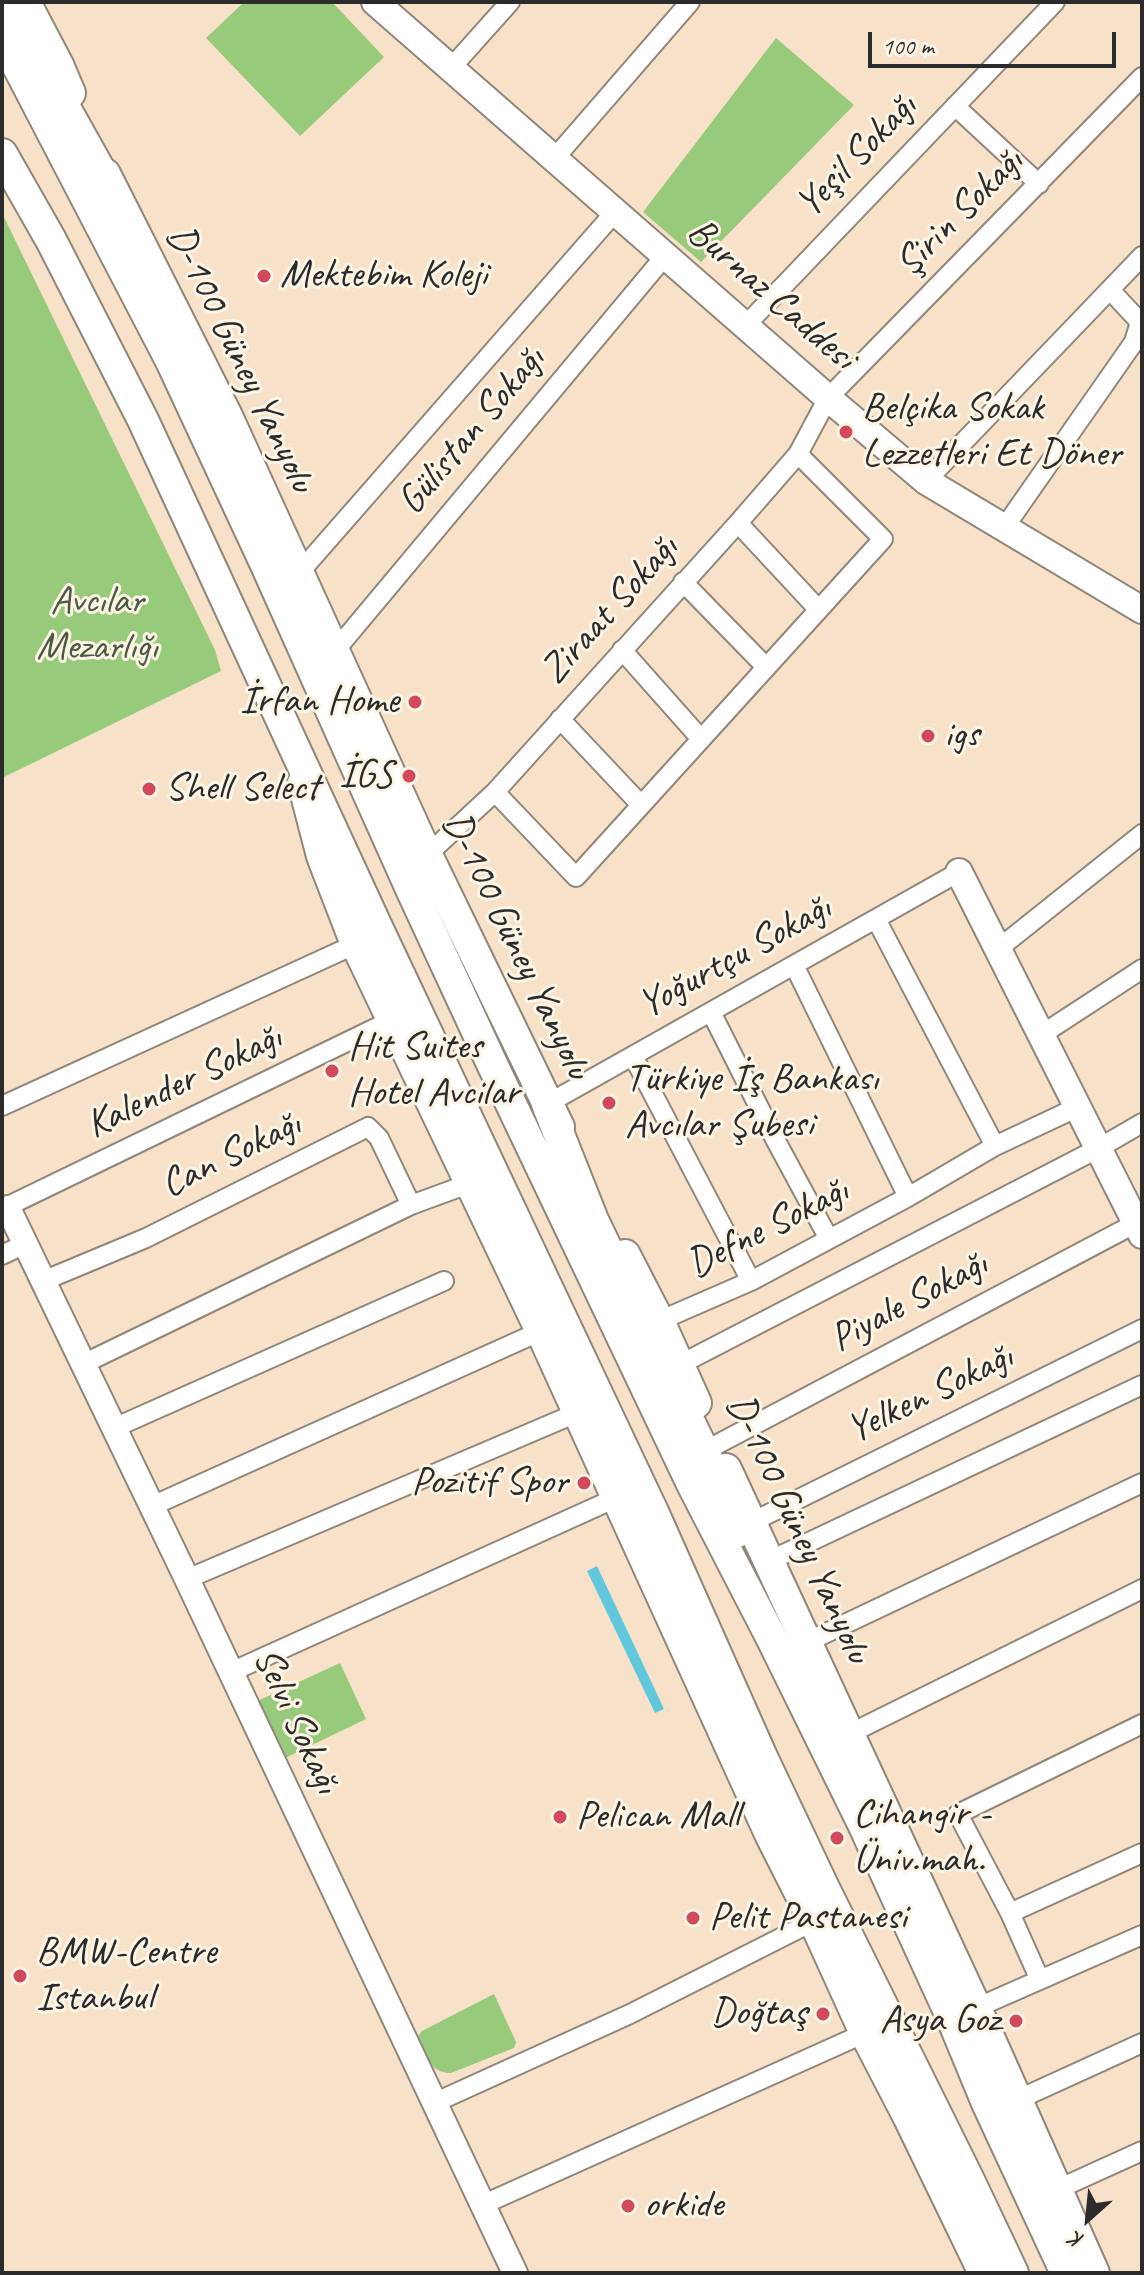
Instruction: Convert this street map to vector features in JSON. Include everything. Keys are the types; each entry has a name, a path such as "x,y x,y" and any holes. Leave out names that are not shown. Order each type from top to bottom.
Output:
{"main road":[{"name":"Burnaz Caddesi","path":"375,2 926,481 1141,605"},
{"name":"D-100 Güney Yanyolu","path":"21,3 115,197 227,416 427,855 547,1104 659,1321 976,2008 1094,2273"},
{"path":"2,36 171,361 493,1066 686,1470 864,1826 1066,2273"},
{"path":"2,154 51,240 143,420 654,1514 799,1836 1013,2273"},
{"path":"2,182 51,240"},
{"path":"298,757 322,856 356,944 579,1412 726,1741 865,2033 909,2118 978,2271"},
{"path":"959,872 1140,1226"},
{"path":"547,1104 593,1220 706,1456 761,1592 761,1617"}],"street":[{"path":"451,68 510,2"},
{"path":"554,159 690,2"},
{"name":"Yeşil Sokağı","path":"745,326 1055,2"},
{"name":"Şirin Sokağı","path":"828,398 1142,77"},
{"path":"955,106 1039,184"},
{"path":"299,573 615,212"},
{"name":"Gülistan Sokağı","path":"334,652 665,256"},
{"path":"926,481 1142,256"},
{"path":"1004,528 1134,342 1140,322 1110,290"},
{"name":"Ziraat Sokağı","path":"427,855 495,792 738,523 798,454 828,398"},
{"path":"495,792 576,877 883,539 798,454"},
{"path":"738,523 818,609"},
{"path":"683,582 766,667"},
{"path":"622,650 701,739"},
{"path":"560,719 641,805"},
{"path":"998,949 1142,834"},
{"name":"Yoğurtçu Sokağı","path":"547,1104 959,872"},
{"path":"876,919 995,1146"},
{"path":"2,1106 356,944"},
{"path":"794,965 908,1197"},
{"path":"1041,1035 1142,969"},
{"path":"711,1012 829,1239"},
{"name":"Kalender Sokağı","path":"5,1208 392,1020"},
{"path":"633,1056 751,1281"},
{"name":"Defne Sokağı","path":"659,1321 751,1281 908,1197 995,1146 1078,1107"},
{"path":"679,1365 1142,1123"},
{"name":"Can Sokağı","path":"43,1281 146,1238 368,1127 379,1138 411,1205"},
{"path":"83,1364 411,1205 471,1183"},
{"name":"Selvi Sokağı","path":"5,1208 187,1579 515,2273"},
{"name":"Piyale Sokağı","path":"716,1445 1140,1226"},
{"path":"2,1255 25,1244"},
{"path":"114,1428 444,1281"},
{"name":"Yelken Sokağı","path":"750,1523 1142,1329"},
{"path":"152,1506 541,1331"},
{"path":"769,1561 1142,1385"},
{"path":"187,1579 579,1412"},
{"path":"805,1643 1142,1483"},
{"path":"231,1672 618,1497"},
{"path":"849,1734 1142,1589"},
{"path":"1040,1980 1010,1913 958,1814 1142,1724"},
{"path":"1010,1913 1142,1853"},
{"path":"434,2103 630,2014 814,1921"},
{"path":"976,2008 1142,1935"},
{"path":"482,2205 865,2033"},
{"path":"1017,2100 1142,2043"},
{"path":"1056,2190 1142,2151"}],"green space":[{"path":"244,2 332,2 384,57 300,136 206,38"},
{"path":"776,38 854,105 701,262 643,212"},
{"name":"Avcılar Mezarlığı","path":"2,213 215,650 221,671 2,778"},
{"path":"340,1663 366,1719 279,1761 253,1703"},
{"path":"494,1994 516,2042 514,2048 451,2073 438,2070 426,2055 418,2036 422,2031"}],"water":[{"path":"597,1566 664,1709 655,1713 587,1571"}],"place":[{"name":"Mektebim Koleji","path":"264,276"},
{"name":"Belçika Sokak Lezzetleri Et Döner","path":"846,432"},
{"name":"İrfan Home","path":"415,702"},
{"name":"igs","path":"928,736"},
{"name":"İGS","path":"409,776"},
{"name":"Shell Select","path":"149,789"},
{"name":"Hit Suites Hotel Avcilar","path":"332,1071"},
{"name":"Türkiye İş Bankası Avcılar Şubesi","path":"609,1103"},
{"name":"Pozitif Spor","path":"584,1483"},
{"name":"Pelican Mall","path":"560,1817"},
{"name":"Cihangir - Üniv.mah.","path":"837,1838"},
{"name":"Pelit Pastanesi","path":"693,1918"},
{"name":"BMW-Centre Istanbul","path":"20,1976"},
{"name":"Doğtaş","path":"823,2014"},
{"name":"Asya Goz","path":"1016,2021"},
{"name":"orkide","path":"628,2206"}]}
